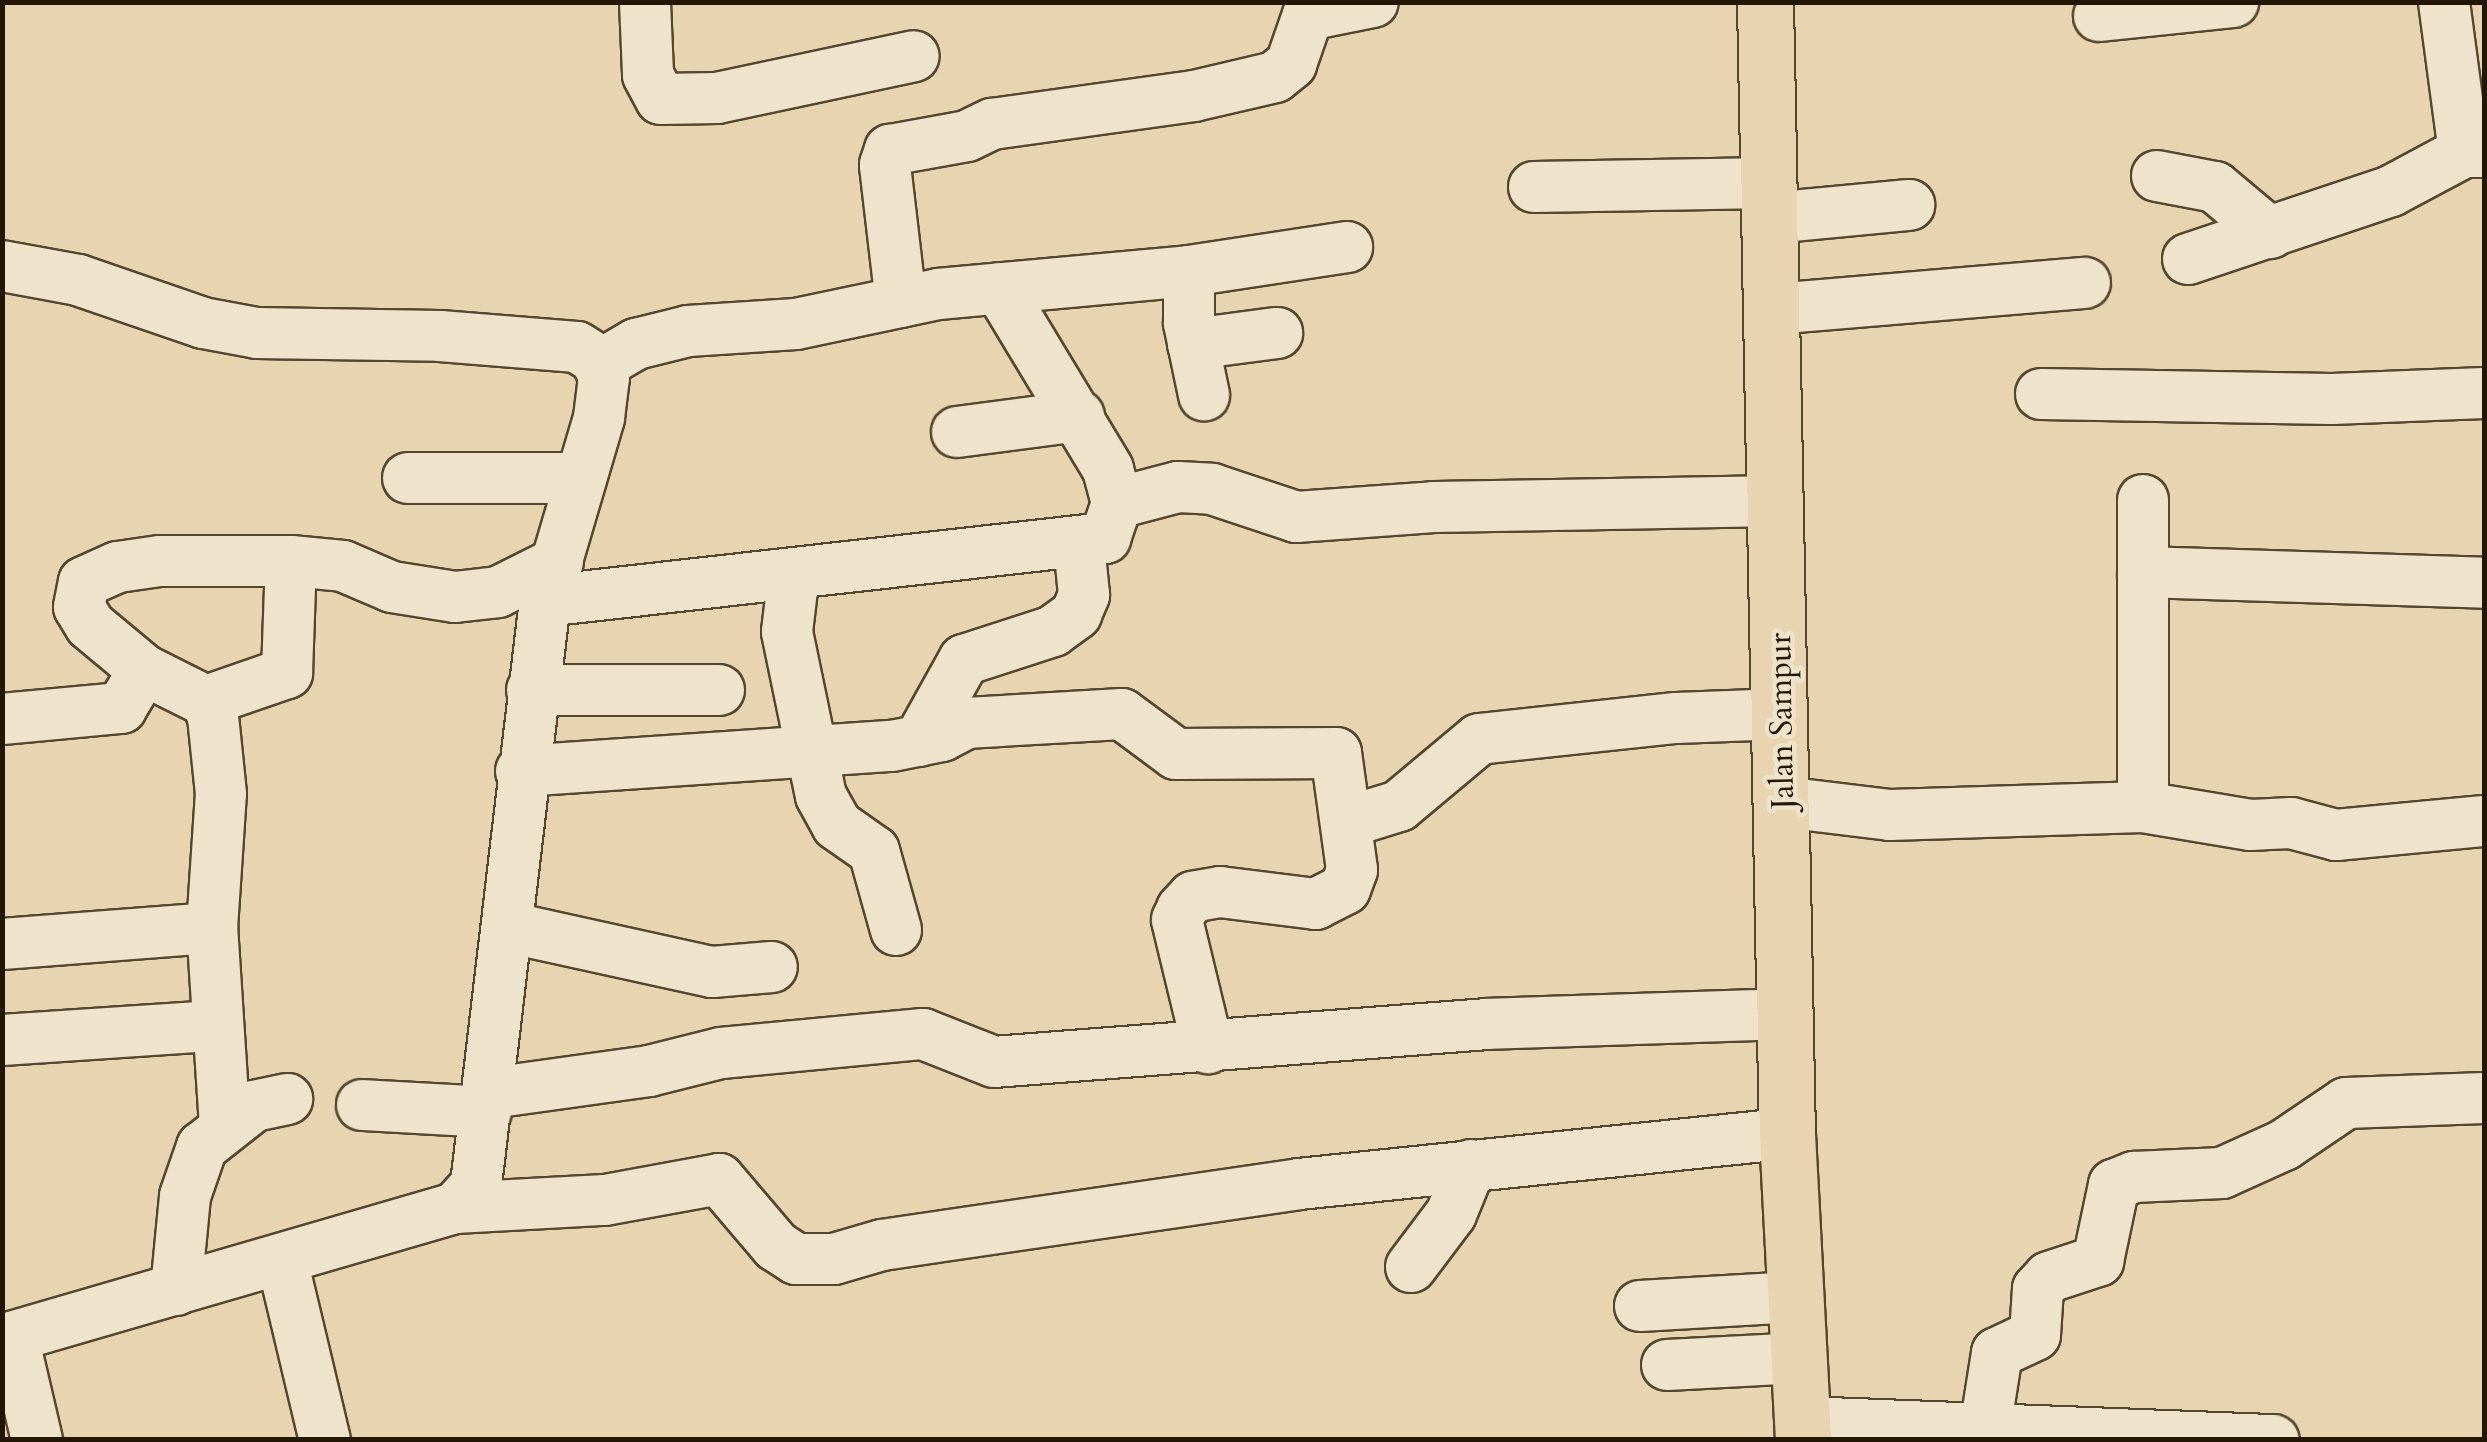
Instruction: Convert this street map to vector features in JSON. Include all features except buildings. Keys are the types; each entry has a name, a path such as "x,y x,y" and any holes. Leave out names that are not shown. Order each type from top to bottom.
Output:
{"main road":[{"name":"Jalan Sampur","path":"1766,2 1787,1134 1803,1431"}],"street":[{"path":"645,2 648,76 661,99 717,98 914,56"},
{"path":"901,302 884,165 890,150 967,136 992,124 1194,96 1276,77 1290,64 1308,16 1373,2"},
{"path":"2099,16 2233,2"},
{"path":"2188,259 2392,191 2474,152 2444,2"},
{"path":"2158,176 2214,187 2270,232"},
{"path":"1534,187 1909,205"},
{"path":"600,365 636,344 688,331 796,324 901,302 1000,288 1189,271 1347,247"},
{"path":"2,266 78,280 203,322 257,333 566,345 587,349 600,365 602,407 552,582 532,690 476,1184 455,1208"},
{"path":"1189,271 1194,344 1204,395"},
{"path":"1774,309 2084,283"},
{"path":"291,561 287,673 206,702 144,670 90,625 79,606 84,582 118,567 160,561 291,561 343,566 392,588 455,597 552,582 794,573 1106,538 1117,504 1108,469 1080,416 1000,288"},
{"path":"1194,344 1278,333"},
{"path":"2041,394 2332,400 2484,393"},
{"path":"957,432 1080,416"},
{"path":"408,478 581,478"},
{"path":"1117,504 1178,487 1212,488 1296,517 1434,507 1778,501"},
{"path":"2143,500 2143,806"},
{"path":"919,740 964,660 1053,631 1076,614 1084,595 1079,544"},
{"path":"2143,572 2484,583"},
{"path":"794,573 787,632 829,815 874,852 896,930"},
{"path":"2,720 121,708 144,670"},
{"path":"532,690 718,690"},
{"path":"206,702 220,794 212,928 215,1026 225,1127"},
{"path":"521,772 816,751 919,740 966,723 1122,714 1176,754 1323,750 1341,762 1352,870 1334,897 1316,904 1220,892 1193,898 1182,909 1178,920 1208,1048"},
{"path":"1348,822 1399,806 1480,739 1676,718 1782,714"},
{"path":"1783,802 1890,815 2143,806 2250,825 2291,823 2336,835 2484,821"},
{"path":"507,927 712,972 772,966"},
{"path":"2,944 212,928"},
{"path":"362,1106 488,1103 721,1053 923,1034 994,1062 1486,1024 1786,1014"},
{"path":"2,1040 215,1026"},
{"path":"1984,1428 1997,1353 2035,1335 2038,1289 2049,1277 2098,1261 2114,1185 2134,1177 2222,1173 2284,1145 2346,1104 2484,1098"},
{"path":"176,1290 185,1196 202,1147 254,1106 287,1099"},
{"path":"36,1440 8,1339 455,1208 605,1200 719,1179 776,1246 796,1259 834,1259 882,1245 1101,1212 1471,1165 1787,1134"},
{"path":"1411,1267 1452,1214 1471,1165"},
{"path":"282,1260 326,1440"},
{"path":"1640,1306 1795,1297"},
{"path":"1668,1365 1799,1358"},
{"path":"1803,1431 1984,1428 2274,1440"}]}
